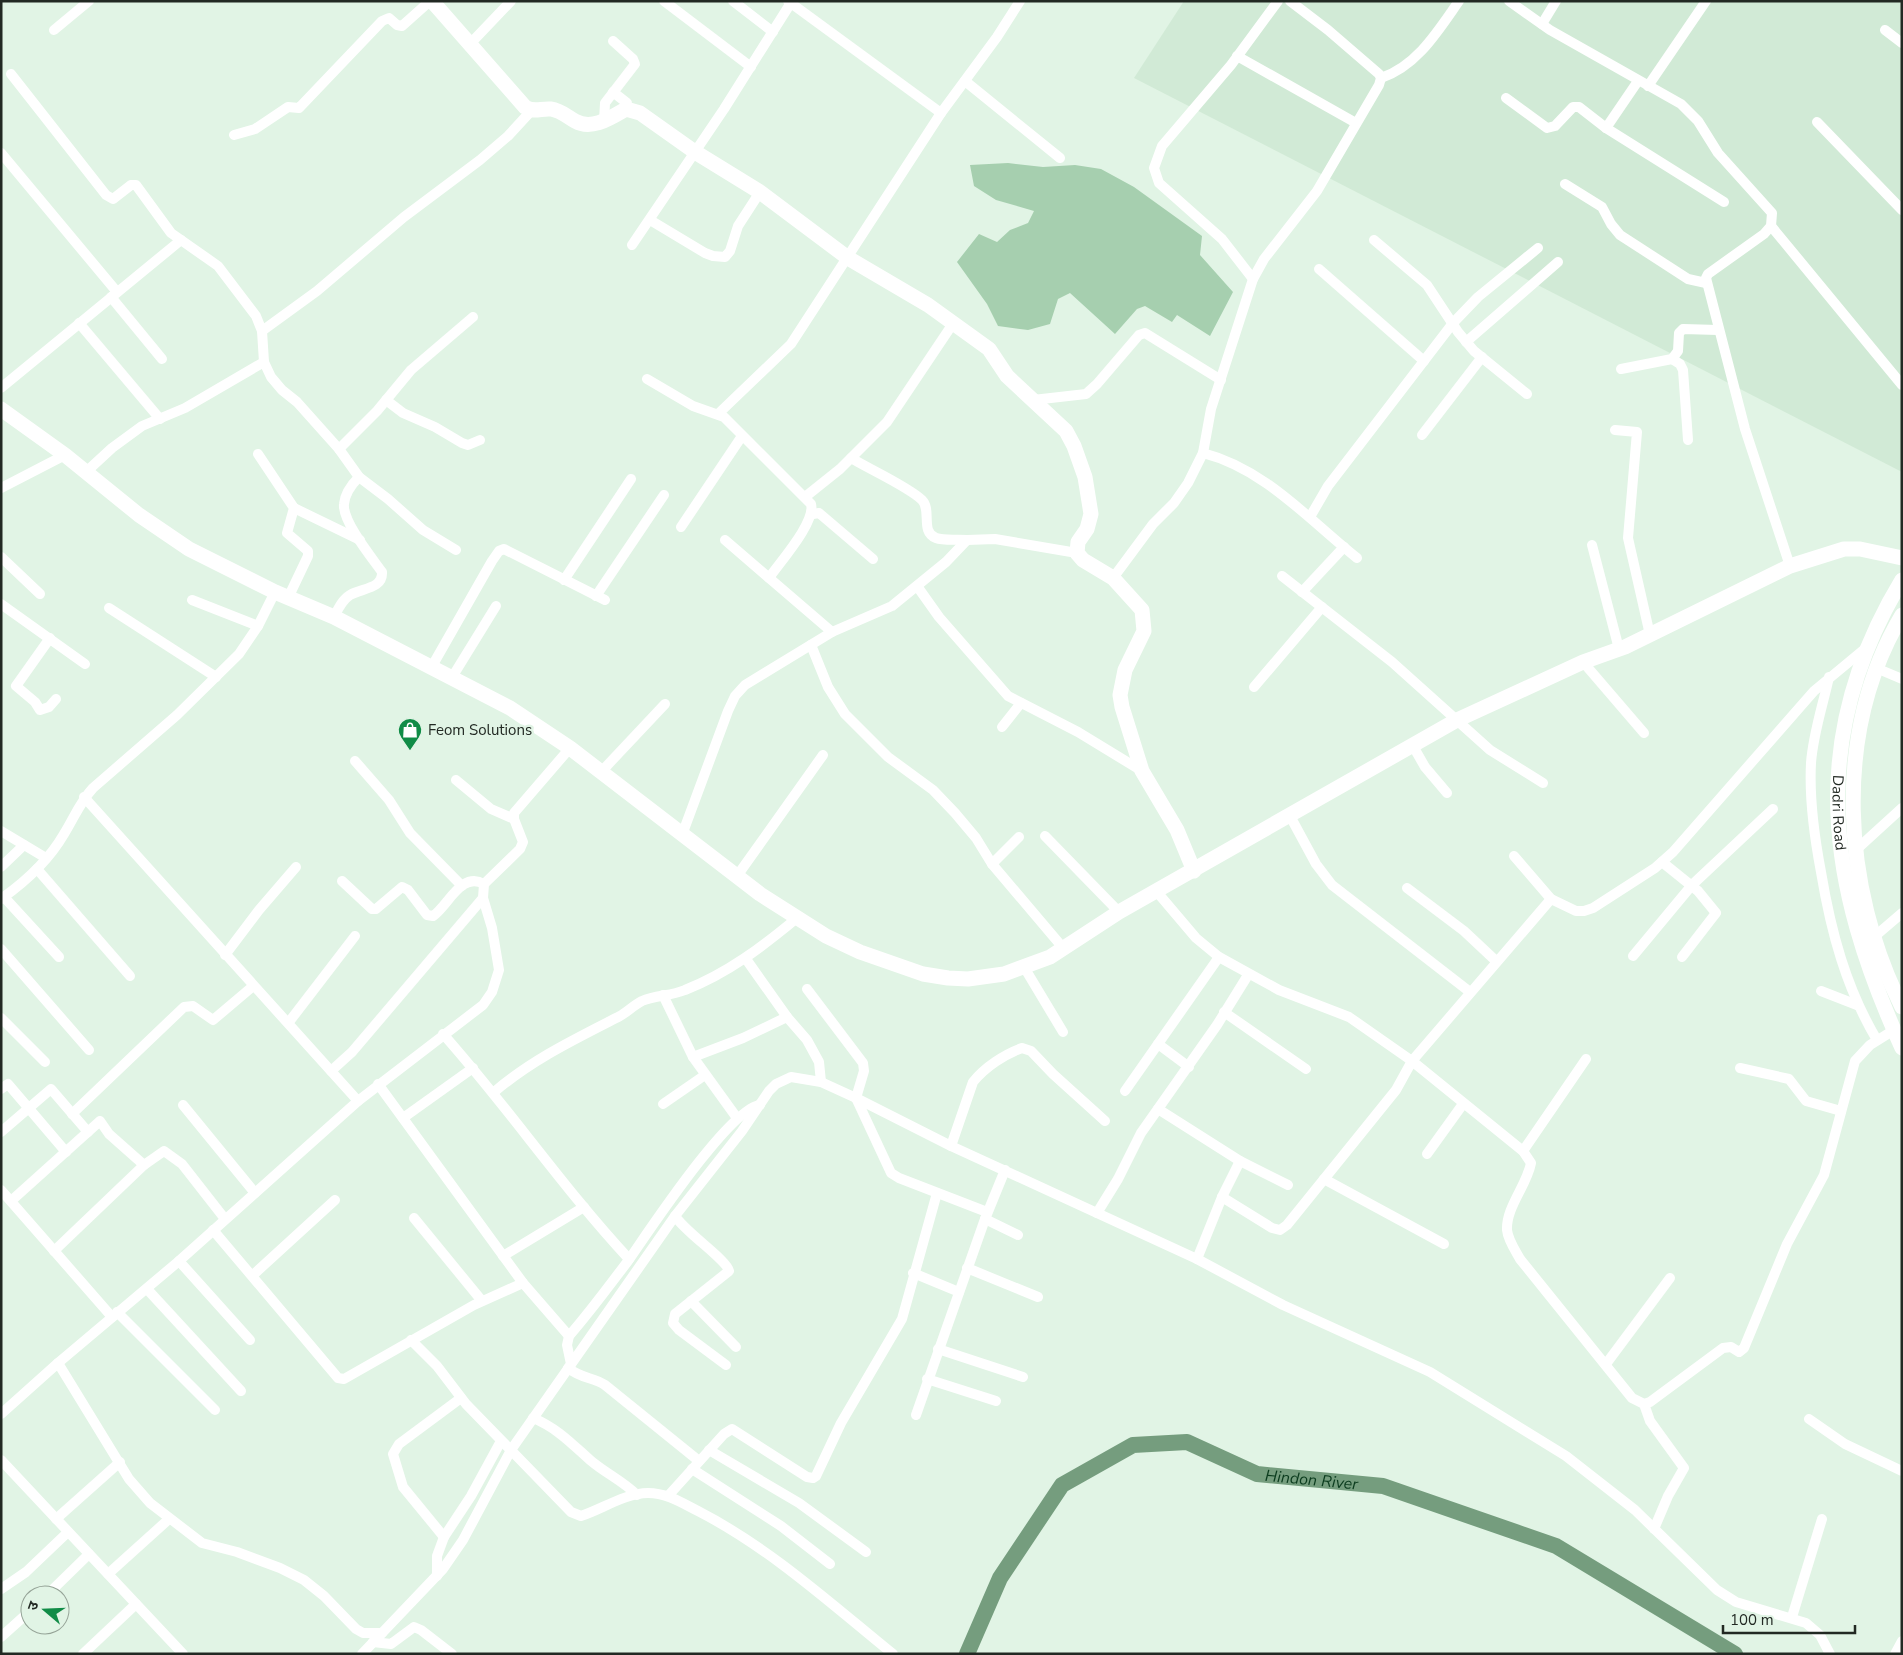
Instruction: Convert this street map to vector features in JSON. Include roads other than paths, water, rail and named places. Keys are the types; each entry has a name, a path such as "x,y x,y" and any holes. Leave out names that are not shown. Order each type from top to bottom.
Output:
{"street":[{"path":"54,30 89,1"},
{"path":"234,135 255,129 288,107 299,108 382,21 389,18 402,26 431,1 525,107 531,111 550,109 579,123 590,124 604,121 626,109 628,103 613,92"},
{"path":"470,44 511,1"},
{"path":"664,1 751,67"},
{"path":"733,1 773,32"},
{"path":"718,414 791,344 941,113 997,37 1020,1"},
{"path":"1252,279 1222,239 1159,182 1154,168 1162,146 1237,56 1278,1"},
{"path":"1113,578 1153,524 1179,497 1188,483 1203,453 1211,410 1252,279 1264,259 1317,191 1379,85 1381,78 1379,74 1328,30 1290,1"},
{"path":"1381,78 1395,72 1426,47 1460,1"},
{"path":"1509,1 1542,24 1643,84 1682,104 1698,120 1718,153 1772,213 1771,226 1902,385"},
{"path":"1542,24 1556,1"},
{"path":"1606,128 1643,84 1706,1"},
{"path":"632,245 751,67 790,2 941,113"},
{"path":"1885,30 1902,43"},
{"path":"604,121 603,107 635,64 613,41"},
{"path":"1237,56 1356,123"},
{"path":"11,74 106,195 113,199 131,185 136,185 164,225 225,273 256,316 262,331 264,362 271,377 282,390 297,402 339,449 359,477 388,499 423,530 456,550"},
{"path":"965,81 1060,158"},
{"path":"1506,98 1547,128 1555,126 1573,107 1576,107 1724,202"},
{"path":"626,109 640,113 695,152 760,192 848,258 928,304 989,349 1007,376 1066,431 1085,477 1091,514 1088,529 1078,542 1077,553"},
{"path":"262,331 317,291 404,216 480,160 508,136 531,111"},
{"path":"1817,122 1902,210"},
{"path":"1,153 114,294 162,360"},
{"path":"1565,184 1602,207 1611,224 1620,235 1688,279 1706,282"},
{"path":"650,220 705,253 725,257 730,251 738,226 760,192"},
{"path":"1771,226 1708,274 1706,282 1745,429 1790,566"},
{"path":"1,388 181,240"},
{"path":"1374,240 1427,285 1466,342 1527,394"},
{"path":"1310,517 1328,486 1453,323 1478,297 1538,248"},
{"path":"1466,342 1558,262"},
{"path":"1320,269 1424,360"},
{"path":"339,449 386,400 411,370 473,318"},
{"path":"805,497 851,458 887,422 954,322"},
{"path":"79,324 160,419"},
{"path":"1621,369 1672,359 1678,351 1679,333 1683,329 1718,330"},
{"path":"1033,400 1086,394 1097,384 1139,335 1145,333 1221,380"},
{"path":"1422,435 1482,357"},
{"path":"1672,359 1680,364 1683,370 1688,440"},
{"path":"86,472 112,448 142,426 185,408 264,362"},
{"path":"647,379 694,406 718,414 729,421 811,504 813,514 769,578"},
{"path":"386,400 403,413 435,427 462,443 468,445 480,440"},
{"path":"1,409 86,472 139,515 190,549 282,595 334,617 510,708 570,748 682,835 796,918 860,952 923,974 968,979 1004,974 1064,949 1119,912 1457,720 1583,662 1650,635 1790,566 1844,550 1860,549 1902,558"},
{"path":"1616,430 1638,432 1628,538 1650,635"},
{"path":"680,527 742,436"},
{"path":"1203,453 1224,458 1248,470 1310,517 1357,558"},
{"path":"258,454 294,508 360,540"},
{"path":"1,488 65,456"},
{"path":"851,458 922,501 928,515 926,524 930,533 936,538 1004,540 1077,553 1083,560 1113,578 1142,610 1145,618 1144,631 1124,670 1120,695 1142,771 1177,830 1194,871"},
{"path":"334,617 346,598 374,586 380,582 382,576 382,572 360,540 344,511 344,503 351,486 359,477"},
{"path":"564,580 632,479"},
{"path":"432,668 499,551 504,549 510,551 600,598 664,495"},
{"path":"59,956 2,898 46,858 64,834 84,797 239,654 308,556 308,551 287,533 294,508"},
{"path":"813,514 819,513 873,559"},
{"path":"725,540 832,632"},
{"path":"682,835 728,710 735,696 758,677 832,632 892,606 946,562 967,540"},
{"path":"1592,545 1619,649"},
{"path":"1302,592 1344,548"},
{"path":"1,557 40,594"},
{"path":"1282,576 1392,662 1490,750 1543,783"},
{"name":"Dadri Road","path":"1902,580 1881,616 1868,646 1849,702 1838,755 1837,805 1840,855 1853,914 1870,970 1902,1048"},
{"path":"917,586 939,617 977,658 999,689 1021,703 1078,732 1142,771"},
{"path":"192,600 258,626"},
{"path":"1,604 85,664"},
{"path":"451,679 496,606"},
{"path":"109,608 216,677"},
{"path":"1254,687 1322,608"},
{"name":"Dadri Road","path":"1902,615 1876,668 1858,732 1852,795 1860,877 1874,937 1902,1007"},
{"path":"50,638 16,686 36,702 40,710 49,707 56,699"},
{"path":"811,645 828,687 845,714 888,757 933,790 976,838 992,864 1064,949"},
{"path":"1514,856 1551,899 1576,911 1593,908 1662,862 1691,834 1814,691 1868,646"},
{"path":"1583,662 1644,733"},
{"path":"1876,668 1902,679"},
{"path":"1829,677 1812,761 1812,821 1829,920 1844,971 1858,1005 1877,1040"},
{"path":"1002,727 1021,703"},
{"path":"601,772 665,704"},
{"path":"1413,746 1425,767 1447,793"},
{"path":"1,1414 58,1363 179,1262 225,1218 378,1084 443,1034 479,1010 486,1002 499,970 498,958 483,898 484,884 520,849 522,837 514,820 514,813 570,748"},
{"path":"737,876 823,755"},
{"path":"356,761 389,800 410,833 462,886"},
{"path":"456,780 491,809 514,820"},
{"path":"84,797 252,986 289,1022 358,1101"},
{"path":"1632,956 1692,885 1773,808"},
{"path":"1857,849 1902,808"},
{"path":"1290,816 1316,864 1332,885 1470,992"},
{"path":"1,831 46,858"},
{"path":"1045,836 1119,912"},
{"path":"992,864 1019,837"},
{"path":"1,866 24,845"},
{"path":"1662,862 1692,885 1716,913 1682,957"},
{"path":"226,955 259,910 296,867"},
{"path":"36,869 130,976"},
{"path":"342,880 372,908 382,906 402,888 408,890 430,916 436,914 455,890 474,882 484,884"},
{"path":"1407,888 1464,932 1496,961"},
{"path":"1157,892 1196,938 1219,957 1279,990 1349,1017 1412,1061 1462,1104 1523,1151 1531,1163 1508,1219 1507,1230 1510,1241 1520,1259 1632,1398 1644,1404 1650,1421 1684,1468 1668,1496 1654,1529"},
{"path":"331,1071 352,1052 483,898"},
{"path":"1222,1198 1272,1228 1280,1230 1287,1225 1396,1090 1412,1061 1551,899"},
{"path":"1874,937 1902,913"},
{"path":"493,1093 523,1069 569,1041 620,1016 640,1002 654,996 688,989 746,959 796,918"},
{"path":"289,1022 356,936"},
{"path":"1,949 89,1050"},
{"path":"1125,1092 1219,957"},
{"path":"746,959 787,1017 807,1040 819,1062 821,1082"},
{"path":"1024,966 1063,1032"},
{"path":"1097,1213 1118,1179 1141,1133 1189,1067 1248,974"},
{"path":"72,1114 184,1007 193,1006 213,1020 252,986"},
{"path":"807,988 864,1063 864,1071 856,1098 892,1174 986,1216 1018,1235"},
{"path":"1821,991 1858,1005"},
{"path":"663,995 692,1057 737,1118"},
{"path":"1224,1012 1306,1069"},
{"path":"692,1057 743,1038 787,1017"},
{"path":"1,1018 45,1062"},
{"path":"1644,1404 1650,1402 1724,1348 1730,1347 1740,1352 1744,1348 1787,1244 1824,1175 1855,1061 1877,1040 1894,1030"},
{"path":"443,1034 473,1068 584,1207 629,1259"},
{"path":"1158,1044 1189,1067"},
{"path":"951,1146 974,1082 980,1074 1013,1051 1022,1048 1031,1051 1053,1074 1105,1121"},
{"path":"1523,1151 1586,1059"},
{"path":"403,1118 473,1068"},
{"path":"1740,1068 1789,1078 1806,1101 1841,1111"},
{"path":"663,1104 705,1076"},
{"path":"362,1654 437,1576 463,1540 512,1450 533,1418 675,1216 742,1131 769,1091 784,1079 801,1077 821,1082 856,1098 951,1146 1197,1259 1283,1306 1430,1372 1566,1456 1628,1504 1716,1590 1736,1602 1792,1617 1814,1628 1830,1654"},
{"path":"1,1089 8,1084 66,1152"},
{"path":"378,1084 522,1283 569,1336"},
{"path":"1,1132 51,1089 88,1132"},
{"path":"183,1104 255,1193"},
{"path":"1427,1154 1462,1104"},
{"path":"760,1105 753,1106 737,1118 690,1173 629,1259 569,1336 567,1345 569,1366 580,1377 600,1381 695,1465 781,1526 830,1564"},
{"path":"1158,1109 1240,1161 1288,1185"},
{"path":"11,1201 100,1121 109,1134 144,1165"},
{"path":"54,1251 144,1165 164,1151 182,1164 225,1218"},
{"path":"1197,1259 1222,1198 1240,1161"},
{"path":"916,1415 958,1292 1005,1170"},
{"path":"1324,1179 1444,1244"},
{"path":"1,1190 54,1251 115,1315 215,1410"},
{"path":"668,1496 724,1434 732,1429 807,1477 813,1478 816,1476 842,1424 902,1319 913,1273 937,1193"},
{"path":"253,1275 335,1200"},
{"path":"503,1256 584,1207"},
{"path":"675,1216 682,1227 728,1267 726,1275 675,1314 673,1323 679,1330 726,1365"},
{"path":"414,1218 482,1301"},
{"path":"213,1230 253,1275 338,1378 344,1379 352,1376 482,1301 522,1283"},
{"path":"179,1262 250,1340"},
{"path":"967,1268 1038,1297"},
{"path":"913,1273 958,1292"},
{"path":"1606,1364 1670,1278"},
{"path":"147,1289 241,1391"},
{"path":"692,1301 736,1347"},
{"path":"412,1340 437,1366 461,1398 500,1441 512,1450 571,1512 581,1516 648,1493 668,1496 731,1528 775,1558 893,1654"},
{"path":"938,1349 1023,1377"},
{"path":"58,1363 138,1491 169,1518 202,1543 237,1552 280,1568 304,1580 324,1596 356,1629 363,1633 382,1633"},
{"path":"927,1379 996,1401"},
{"path":"444,1537 402,1487 394,1454 399,1444 461,1398"},
{"path":"533,1418 556,1429 590,1461 626,1484 638,1495"},
{"path":"1809,1419 1845,1444 1902,1471"},
{"path":"437,1576 437,1556 444,1537 471,1496 500,1441"},
{"path":"709,1450 799,1503 866,1552"},
{"path":"1,1460 183,1654"},
{"path":"56,1519 120,1462"},
{"path":"108,1574 169,1518"},
{"path":"1792,1617 1822,1519"},
{"path":"1,1589 26,1572 68,1532"},
{"path":"57,1585 90,1554"},
{"path":"83,1654 136,1604"},
{"path":"1,1637 20,1620"},
{"path":"373,1642 391,1644 414,1627 421,1630 452,1654"},
{"path":"1895,1654 1902,1640"}],"waterway":[{"name":"Hindon River","path":"967,1654 1000,1578 1062,1485 1133,1445 1187,1442 1257,1474 1383,1486 1556,1546 1735,1654"}],"place":[{"name":"Feom Solutions","path":"410,751"}]}
